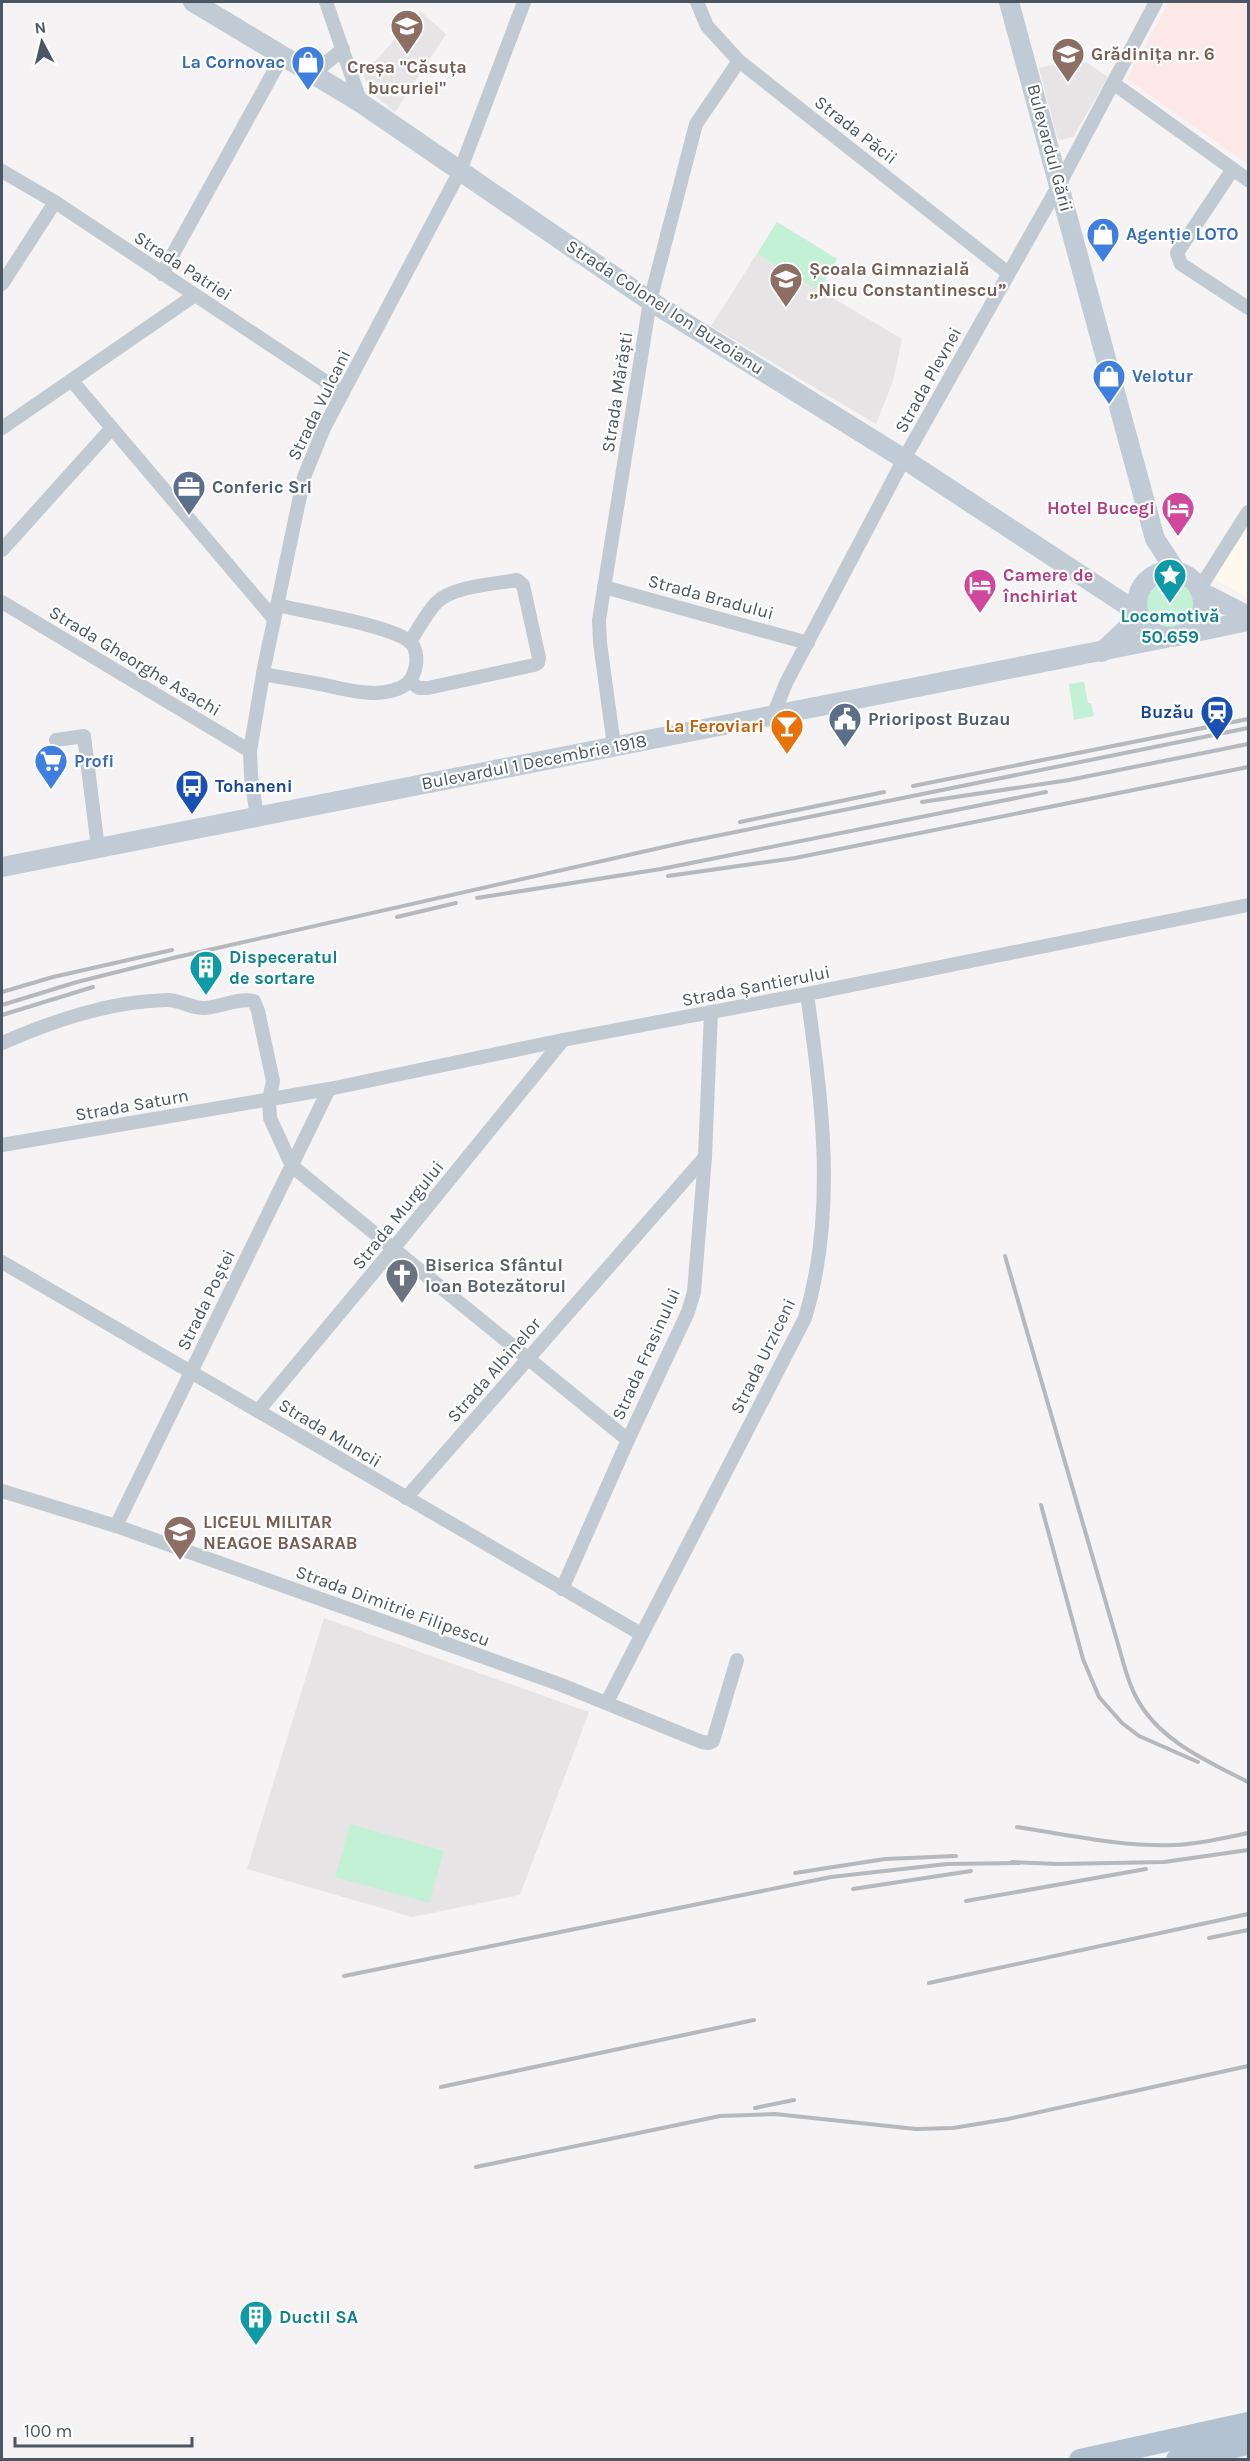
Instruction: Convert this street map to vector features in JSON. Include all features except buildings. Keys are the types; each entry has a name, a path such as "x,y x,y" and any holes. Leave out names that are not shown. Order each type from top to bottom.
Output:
{"main road":[{"path":"1080,2460 1248,2423"},
{"path":"1177,2460 1248,2444"}],"street":[{"name":"Strada Colonel Ion Buzoianu","path":"193,2 361,103 650,301 904,459 1138,615"},
{"path":"326,2 361,103"},
{"name":"Strada Vulcani","path":"257,817 250,751 262,674 304,477 312,454 343,393 460,171 524,2"},
{"name":"Strada Păcii","path":"697,2 707,26 739,61 1008,273"},
{"name":"Bulevardul Gării","path":"1009,2 1155,539 1153,576"},
{"name":"Strada Plevnei","path":"773,716 786,682 904,459 1060,183 1156,2"},
{"path":"313,74 343,50"},
{"path":"162,274 283,55"},
{"name":"Strada Mărăști","path":"614,746 599,620 650,301 696,124 739,61"},
{"path":"1113,83 1248,180"},
{"path":"1233,170 1177,254 1180,264 1248,308"},
{"name":"Strada Patriei","path":"2,171 55,202 343,393"},
{"path":"2,284 55,202"},
{"path":"2,428 195,295"},
{"path":"72,381 274,620"},
{"path":"2,550 111,429"},
{"path":"1200,590 1248,512"},
{"name":"Bulevardul Gării","path":"1155,539 1176,571"},
{"path":"1186,634 1196,626 1202,616 1203,604 1200,590 1193,580 1176,571 1160,572 1141,587 1136,603 1138,615 1150,631 1166,638 1186,634 1248,621"},
{"path":"410,642 436,603 445,596 460,590 516,580 523,585 539,658 538,663 534,665 428,688 419,688 410,682"},
{"name":"Strada Bradului","path":"604,587 807,643"},
{"path":"1200,590 1248,615"},
{"name":"Strada Gheorghe Asachi","path":"2,602 250,751"},
{"path":"262,674 356,692 375,693 392,691 410,682 416,660 415,649 410,642 400,636 277,605"},
{"path":"1102,652 1138,615"},
{"name":"Bulevardul 1 Decembrie 1918","path":"2,867 1166,638"},
{"path":"56,740 84,736 98,848"},
{"name":"Strada Șantierului","path":"269,1100 1248,905"},
{"name":"Strada Urziceni","path":"607,1702 805,1318 810,1302 820,1250 824,1153 821,1101 807,994"},
{"path":"2,1043 54,1023 112,1008 166,1000 202,1008 243,1000 254,1001 273,1081 269,1100 272,1124 292,1166 628,1440"},
{"name":"Strada Frasinului","path":"562,1589 688,1312 694,1292 705,1157 711,1012"},
{"name":"Strada Murgului","path":"258,1411 562,1040"},
{"name":"Strada Poștei","path":"116,1526 329,1089"},
{"name":"Strada Saturn","path":"2,1145 269,1100"},
{"name":"Strada Albinelor","path":"406,1498 705,1157"},
{"name":"Strada Muncii","path":"2,1262 641,1634"},
{"name":"Strada Dimitrie Filipescu","path":"2,1491 116,1526 607,1702 702,1742 713,1741 737,1660"}],"shaded area":[{"path":"1169,2 1248,2 1248,164 1127,79"},
{"name":"Creșa \"Căsuța bucuriei\"","path":"420,11 446,34 395,112 373,94 363,75"},
{"path":"1086,62 1108,77 1073,137 1060,140 1057,137 1039,68 1060,63"},
{"name":"Școala Gimnazială „Nicu Constantinescu”","path":"777,222 837,259 819,290 902,339 893,381 876,424 711,326"},
{"path":"1248,524 1248,599 1214,578"},
{"path":"324,1618 589,1712 520,1895 412,1917 247,1869"}],"green space":[{"path":"777,222 837,259 819,290 757,254"},
{"path":"1175,580 1188,587 1194,595 1194,615 1188,623 1180,629 1165,630 1152,623 1146,615 1145,600 1152,587 1160,581"},
{"path":"1084,682 1088,703 1091,703 1094,716 1074,720 1069,684"},
{"path":"350,1824 444,1851 429,1903 335,1877"}],"railway":[{"path":"913,786 1248,719"},
{"path":"2,1005 77,982 173,958 686,842 1248,728"},
{"path":"922,802 1069,780 1248,744"},
{"path":"668,876 795,858 1248,767"},
{"path":"740,822 884,792"},
{"path":"477,898 661,869 1046,792"},
{"path":"397,917 456,903"},
{"path":"2,992 53,977 172,950"},
{"path":"2,1015 93,987"},
{"path":"1005,1256 1133,1690 1144,1711 1170,1737 1184,1748 1248,1782"},
{"path":"1041,1505 1083,1659 1099,1697 1122,1723 1139,1736 1198,1762"},
{"path":"1017,1827 1096,1840 1155,1845 1194,1843 1248,1833"},
{"path":"1012,1862 1058,1864 1164,1862 1248,1850"},
{"path":"795,1873 885,1859 956,1856"},
{"path":"344,1976 831,1877 947,1864 1019,1863"},
{"path":"966,1901 1146,1869"},
{"path":"853,1889 971,1871"},
{"path":"929,1983 1248,1914"},
{"path":"1209,1938 1248,1930"},
{"path":"441,2087 754,2020"},
{"path":"476,2167 720,2116 775,2114 916,2129 953,2128 1008,2119 1248,2066"},
{"path":"755,2108 794,2100"}],"place":[{"name":"Creșa \"Căsuța bucuriei\"","path":"407,55"},
{"name":"Grădinița nr. 6","path":"1068,83"},
{"name":"La Cornovac","path":"308,91"},
{"name":"Agenție LOTO","path":"1103,263"},
{"name":"Școala Gimnazială „Nicu Constantinescu”","path":"786,308"},
{"name":"Velotur","path":"1109,405"},
{"name":"Conferic Srl","path":"189,516"},
{"name":"Hotel Bucegi","path":"1178,537"},
{"name":"Locomotivă 50.659","path":"1170,604"},
{"name":"Camere de închiriat","path":"980,614"},
{"name":"Buzău","path":"1217,741"},
{"name":"Prioripost Buzau","path":"845,748"},
{"name":"La Feroviari","path":"787,755"},
{"name":"Profi","path":"51,790"},
{"name":"Tohaneni","path":"192,815"},
{"name":"Dispeceratul de sortare","path":"206,996"},
{"name":"Biserica Sfântul Ioan Botezătorul","path":"402,1304"},
{"name":"LICEUL MILITAR NEAGOE BASARAB","path":"180,1561"},
{"name":"Ductil SA","path":"256,2346"}]}
